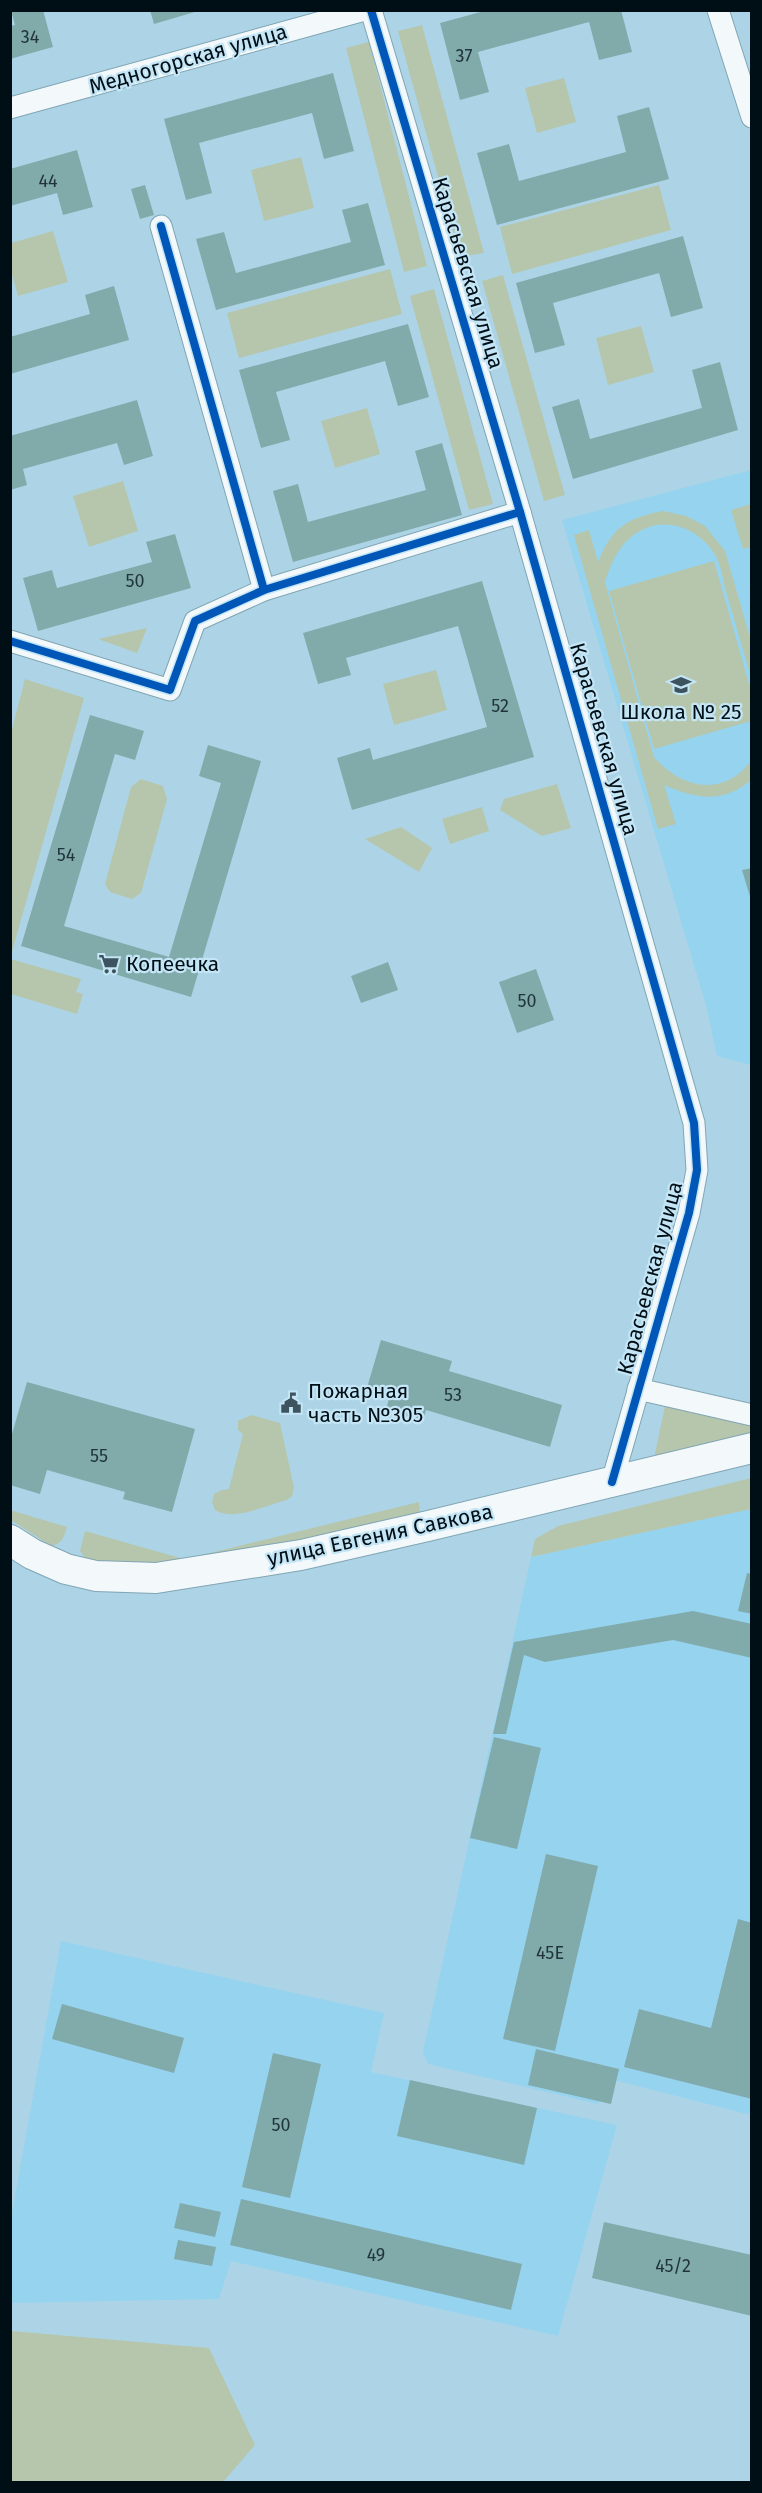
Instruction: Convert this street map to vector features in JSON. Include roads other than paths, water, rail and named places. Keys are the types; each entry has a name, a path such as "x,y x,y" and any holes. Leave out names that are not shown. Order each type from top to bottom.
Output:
{"main road":[{"name":"улица Евгения Савкова","path":"10,1540 32,1554 66,1569 96,1576 156,1578 301,1555 752,1448"}],"street":[{"name":"Медногорская улица","path":"10,108 365,10"},
{"name":"Карасьевская улица","path":"371,10 520,512 694,1123 697,1170 689,1212 612,1482"},
{"path":"718,10 752,117"},
{"path":"161,226 264,590"},
{"path":"10,641 170,690 195,621 264,590 520,512"},
{"path":"638,1389 752,1415"}],"place":[{"name":"Школа № 25","path":"681,685"},
{"name":"Копеечка","path":"109,964"},
{"name":"Пожарная часть №305","path":"291,1403"}]}
